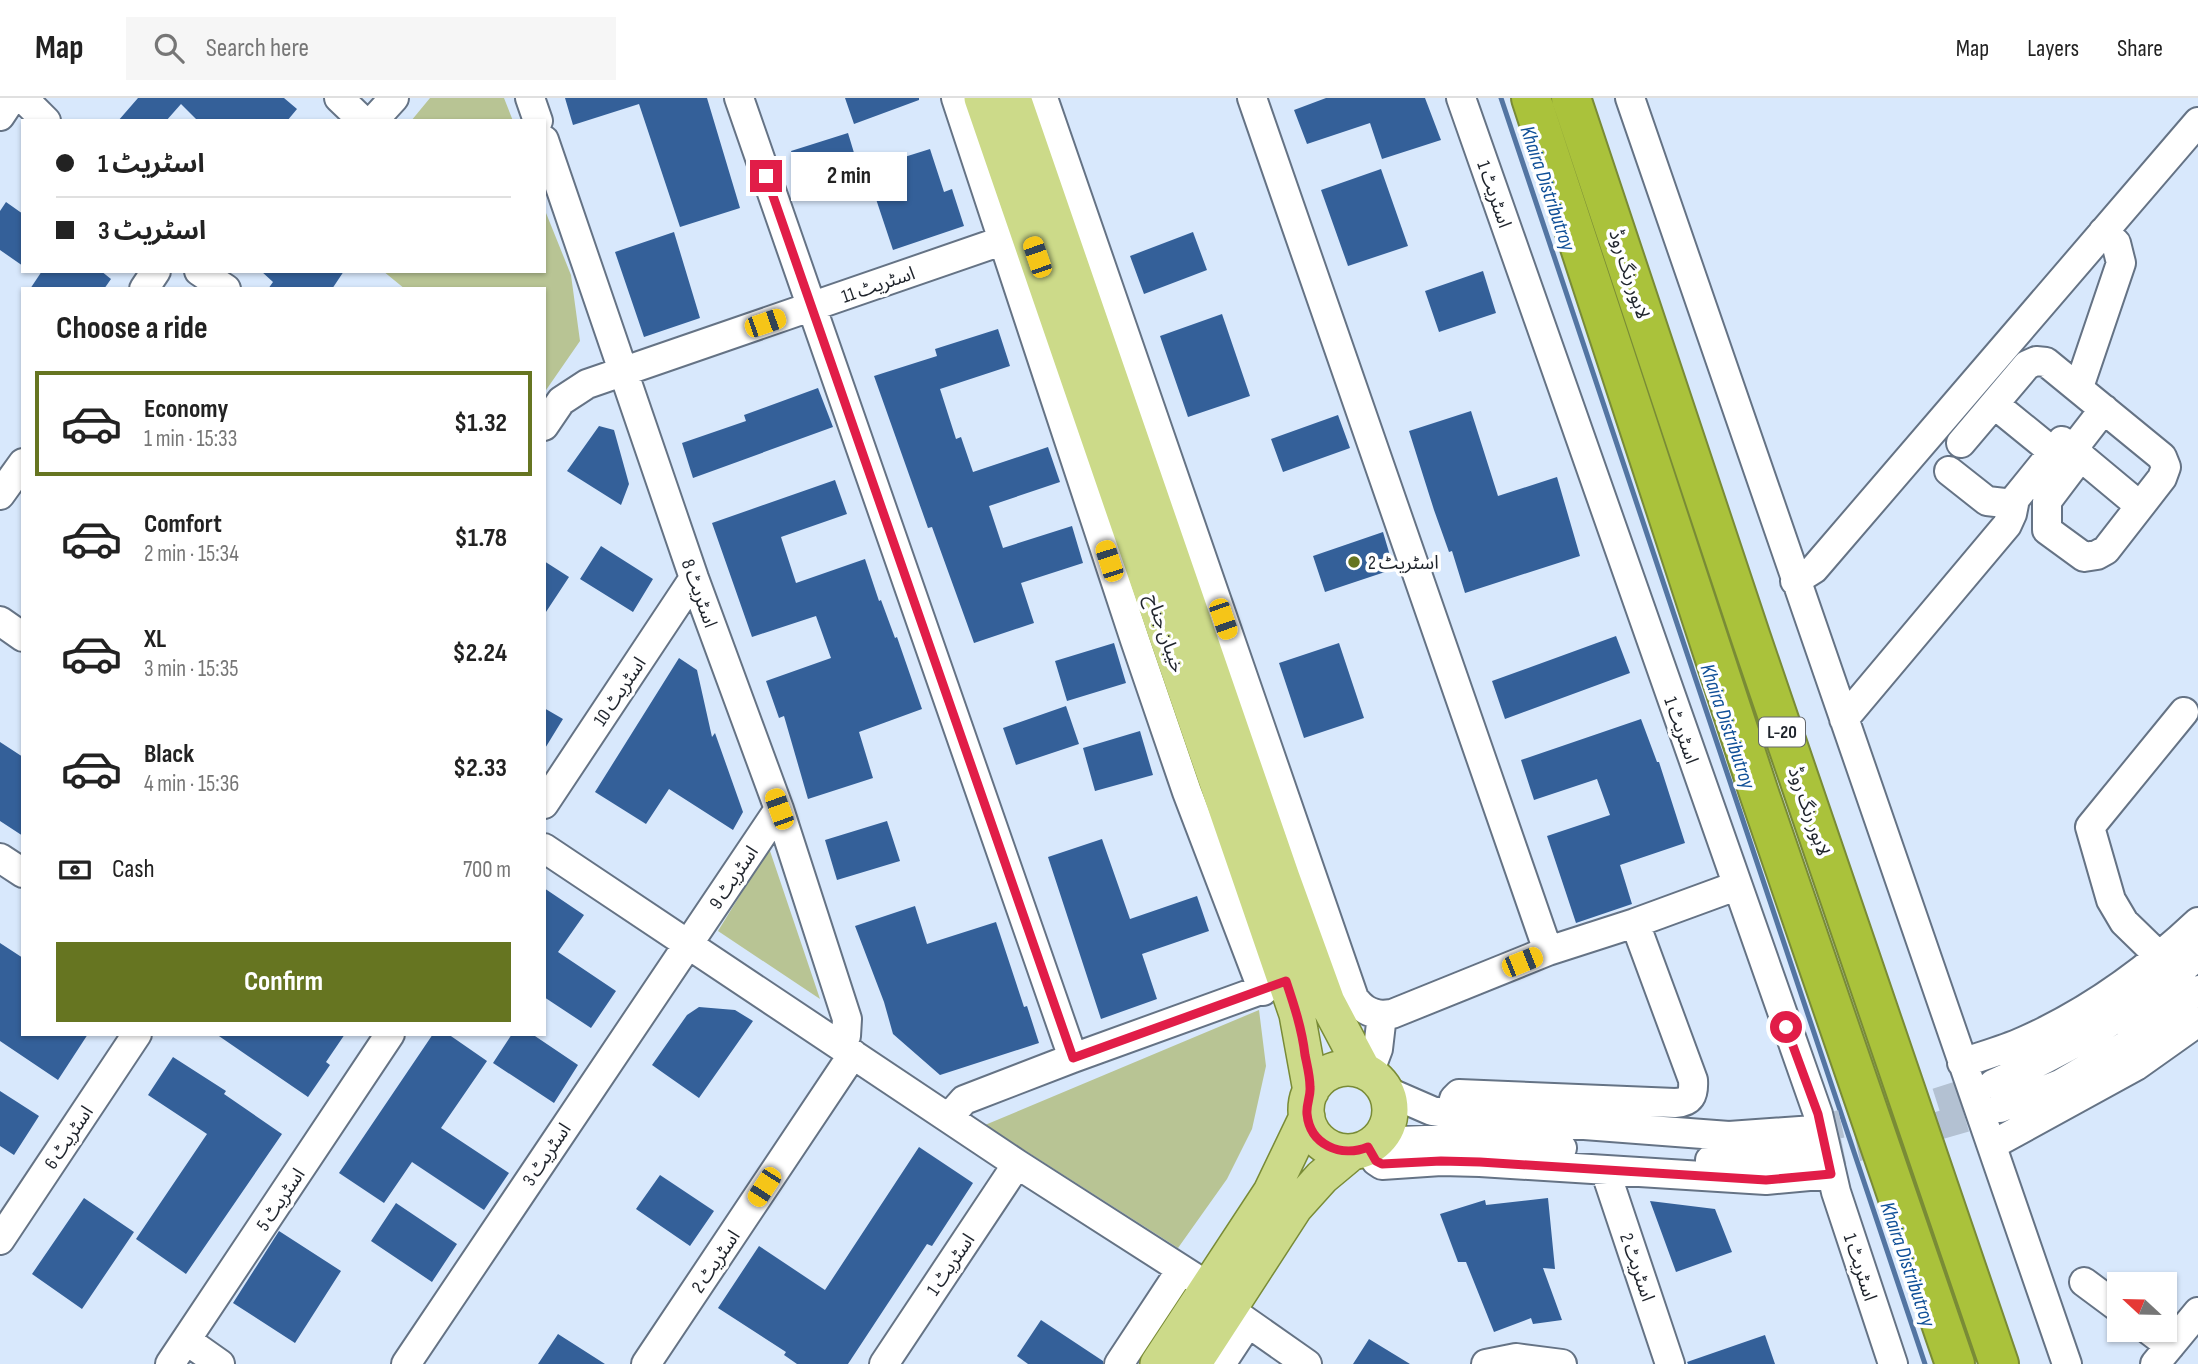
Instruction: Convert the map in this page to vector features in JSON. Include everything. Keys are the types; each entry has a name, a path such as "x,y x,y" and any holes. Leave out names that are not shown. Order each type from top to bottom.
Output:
{"highway":[{"name":"لاہور رنگ روڈ","path":"1531,98 1759,793 1955,1364"},
{"name":"لاہور رنگ روڈ","path":"1572,98 1751,638 1998,1364"}],"main road":[{"name":"خیبان جناح","path":"982,98 1016,236 1274,986 1301,1028 1309,1104"},
{"name":"خیبان جناح","path":"1013,98 1290,901 1327,1002 1372,1078"},
{"path":"1158,1364 1217,1297 1295,1207 1322,1177 1365,1147 1388,1123 1391,1112 1372,1078 1343,1068 1324,1075 1271,1192 1217,1297 1193,1364"},
{"path":"1309,1104 1310,1127 1322,1143 1342,1152 1365,1147"}],"street":[{"path":"0,116 12,98"},
{"path":"23,98 44,119"},
{"path":"339,98 361,119"},
{"path":"375,119 394,98"},
{"path":"530,98 536,119"},
{"path":"739,98 1073,1058"},
{"path":"956,98 1016,236"},
{"path":"1043,98 1354,998 1361,1007 1370,1013 1392,1014 1548,951 1736,886"},
{"path":"1252,98 1548,951"},
{"name":"اسٹریٹ 1","path":"1461,98 1818,1114 1820,1154 1893,1364"},
{"path":"1630,98 2067,1364"},
{"path":"1795,581 1814,569 2198,122"},
{"name":"اسٹریٹ 8","path":"546,146 694,578 779,809 847,1019 847,1050"},
{"path":"2079,387 2121,263 2116,243 2103,232"},
{"name":"اسٹریٹ 11","path":"546,423 561,401 587,384 1016,236"},
{"path":"202,273 223,287"},
{"path":"1961,443 2027,365 2036,361 2046,362 2079,387 2161,457 2166,467 2162,478 2106,550 2097,555 2084,557 2047,530 2047,500 2069,452"},
{"path":"1994,404 2069,452 2140,506"},
{"path":"1843,719 2007,525 2015,499 2069,452 2104,409"},
{"path":"0,495 21,466"},
{"path":"1949,471 1987,502 2013,503"},
{"name":"اسٹریٹ 10","path":"546,801 694,578"},
{"path":"0,621 21,635"},
{"path":"2160,957 2124,922 2111,900 2090,827 2184,712"},
{"name":"اسٹریٹ 9","path":"686,945 779,809"},
{"path":"546,849 1217,1297 1307,1364"},
{"path":"1962,1063 2023,1041 2122,987 2198,922"},
{"path":"1451,1115 1454,1099 1459,1094 1675,1103 1686,1102 1691,1097 1694,1092 1693,1080 1635,923"},
{"name":"اسٹریٹ 3","path":"406,1364 686,945"},
{"path":"2198,955 2115,1020 1996,1096 2060,1084 2125,1046 2198,990"},
{"path":"949,1117 964,1100 1274,986"},
{"path":"1382,1015 1372,1078 1417,1106 1451,1115 1729,1136 1820,1154"},
{"path":"1992,1145 2136,1066 2198,1022"},
{"name":"اسٹریٹ 6","path":"0,1240 136,1036"},
{"name":"اسٹریٹ 5","path":"170,1364 389,1036"},
{"name":"اسٹریٹ 2","path":"646,1364 847,1050"},
{"path":"1365,1147 1450,1139 1717,1160 1820,1154"},
{"path":"1365,1147 1376,1161 1382,1164 1480,1162 1766,1180 1820,1154"},
{"name":"اسٹریٹ 1","path":"884,1364 1017,1164"},
{"name":"اسٹریٹ 2","path":"1605,1171 1667,1363"},
{"path":"2084,1282 2107,1299"},
{"path":"1119,1364 1217,1297"},
{"path":"1217,1297 1221,1364"},
{"path":"2158,1347 2198,1312"},
{"path":"186,1340 220,1364"},
{"path":"1486,1364 1516,1358 1562,1364"}],"green space":[{"path":"430,98 504,98 512,119 413,119"},
{"path":"546,213 571,275 580,341 546,390 546,287 403,287 385,273 546,273"},
{"path":"769,848 820,999 718,931"},
{"path":"1259,1010 1266,1066 1252,1129 1227,1179 1178,1248 985,1125"}],"building":[{"path":"138,98 284,98 297,109 289,119 196,119 181,104 168,119 120,119"},
{"path":"565,98 707,98 740,208 680,227 639,104 573,125"},
{"path":"845,98 919,98 919,100 854,124"},
{"path":"1326,98 1425,98 1441,140 1382,159 1370,123 1307,144 1294,110"},
{"path":"848,133 858,166 800,183 791,151"},
{"path":"930,149 944,192 952,189 964,226 893,250 866,169"},
{"path":"1381,169 1408,246 1348,266 1321,190"},
{"path":"6,202 21,213 21,265 0,250 0,211"},
{"path":"674,232 700,318 644,337 615,252"},
{"path":"1193,232 1207,270 1144,294 1130,256"},
{"path":"1483,271 1496,313 1439,332 1425,291"},
{"path":"41,273 104,273 111,279 105,287 31,287"},
{"path":"263,273 343,273 333,287 269,287 273,282"},
{"path":"1222,314 1250,396 1188,417 1160,336"},
{"path":"998,329 1010,366 940,389 956,439 961,437 973,472 1048,447 1060,482 989,506 1003,548 1072,526 1083,563 1021,583 1034,623 974,643 932,527 928,528 874,376 937,356 935,349"},
{"path":"818,388 833,427 693,478 682,443 746,421 744,415"},
{"path":"1471,411 1498,496 1557,477 1580,556 1465,593 1452,551 1449,552 1434,510 1409,431"},
{"path":"1338,415 1350,448 1283,472 1271,439"},
{"path":"599,426 614,430 629,484 621,505 567,471"},
{"path":"835,480 847,514 781,537 796,583 865,559 879,601 881,600 895,638 897,637 922,709 859,732 873,778 808,799 784,716 779,718 766,681 831,658 816,616 752,637 712,523"},
{"name":"اسٹریٹ 2","path":"1383,532 1394,569 1325,592 1313,556"},
{"path":"601,546 653,579 633,612 580,579"},
{"path":"546,562 569,577 546,612"},
{"path":"1616,636 1630,673 1505,719 1492,681"},
{"path":"1114,643 1126,683 1067,701 1055,661"},
{"path":"1339,643 1364,718 1304,738 1279,663"},
{"path":"679,658 697,670 712,737 715,733 743,812 733,830 669,789 646,824 595,792"},
{"path":"1066,706 1079,744 1016,765 1003,728"},
{"path":"546,709 563,719 546,747"},
{"path":"1641,719 1659,762 1685,843 1620,865 1632,904 1576,923 1547,836 1610,815 1597,779 1534,800 1521,760"},
{"path":"1140,731 1153,775 1095,791 1083,748"},
{"path":"0,742 21,756 21,835 0,821"},
{"path":"887,821 900,861 837,880 825,840"},
{"path":"1102,839 1130,919 1197,896 1209,931 1142,954 1157,999 1101,1019 1048,857"},
{"path":"546,889 584,915 558,952 616,991 591,1028 546,998"},
{"path":"915,906 927,944 996,922 1039,1043 940,1075 893,1034 884,1002 855,926"},
{"path":"0,943 21,957 21,1036 87,1036 58,1080 0,1041"},
{"path":"699,1007 735,1010 753,1021 699,1098 652,1065 687,1015"},
{"path":"219,1036 344,1036 326,1062 330,1065 308,1097"},
{"path":"432,1036 451,1036 487,1061 441,1128 509,1173 484,1210 412,1162 384,1203 339,1173"},
{"path":"511,1036 535,1036 578,1065 554,1103 493,1063"},
{"path":"173,1057 226,1091 224,1094 282,1134 186,1274 136,1239 207,1134 148,1095"},
{"path":"0,1091 39,1116 14,1155 0,1146"},
{"path":"919,1147 973,1183 932,1246 927,1244 848,1364 797,1364 784,1355 786,1352 718,1308 759,1246 825,1290"},
{"path":"660,1175 714,1211 690,1246 636,1209"},
{"path":"84,1198 134,1232 82,1309 32,1274"},
{"path":"1548,1198 1555,1269 1543,1268 1562,1320 1533,1324 1531,1318 1494,1332 1466,1262 1458,1262 1440,1214 1485,1200 1486,1205"},
{"path":"1650,1201 1715,1209 1732,1252 1676,1272"},
{"path":"396,1203 457,1244 432,1282 371,1241"},
{"path":"279,1231 341,1271 295,1343 233,1303"},
{"path":"1041,1320 1103,1361 1103,1364 1028,1364 1017,1356"},
{"path":"558,1334 605,1364 538,1364"},
{"path":"1765,1335 1775,1364 1687,1362"},
{"path":"1369,1339 1410,1364 1353,1364"}],"waterway":[{"name":"Khaira Distributroy","path":"1501,98 1925,1364"}],"tunnel":[{"path":"1814,1130 1934,1103 1993,1084"},
{"path":"1816,1156 1878,1143 2000,1108"}],"place":[{"name":"اسٹریٹ 2","path":"1354,562"}],"route":[{"path":"766,176 1073,1058 1286,981 1301,1028 1311,1091 1307,1103 1310,1127 1322,1143 1332,1149 1352,1152 1368,1147 1376,1161 1392,1165 1441,1161 1480,1162 1766,1180 1831,1174 1818,1114 1786,1027"}]}
